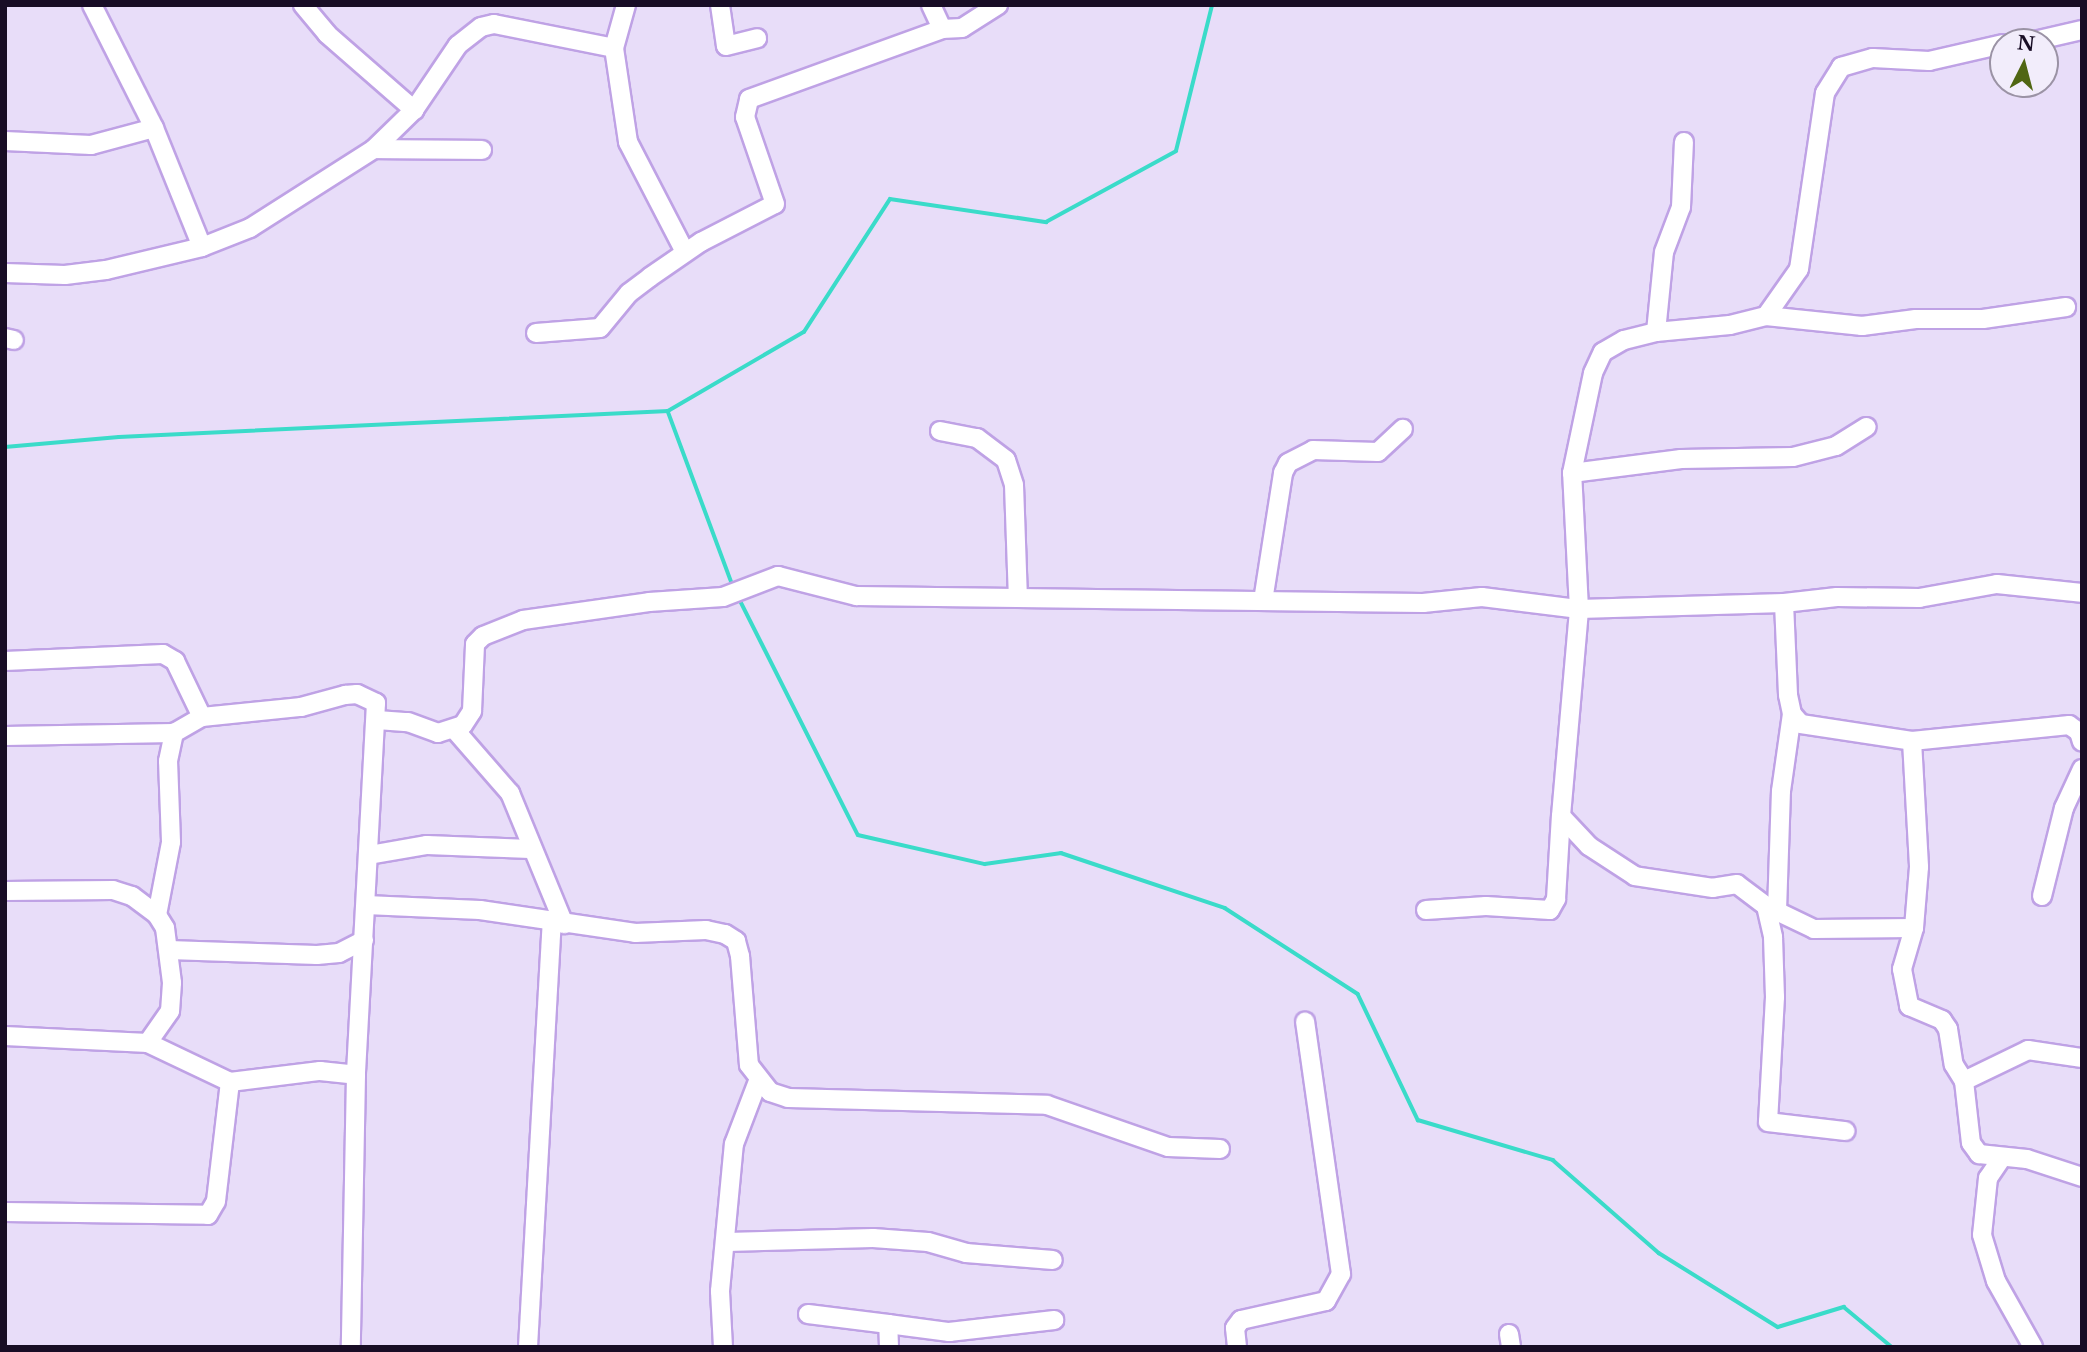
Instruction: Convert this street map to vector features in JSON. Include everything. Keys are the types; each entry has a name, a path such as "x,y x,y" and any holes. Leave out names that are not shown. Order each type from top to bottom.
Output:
{"street":[{"path":"92,5 154,128 202,247"},
{"path":"303,5 327,34 414,110"},
{"path":"626,5 614,48 628,142 685,252"},
{"path":"720,5 726,46 757,38"},
{"path":"931,5 942,29"},
{"path":"536,333 600,328 629,293 685,252 775,204 745,117 749,99 942,29 962,27 998,5"},
{"path":"5,273 86,274 202,247 250,228 374,149 414,110 458,45 481,27 494,24 614,48"},
{"path":"2059,35 2082,30"},
{"path":"1766,316 1800,270 1806,249 1825,93 1841,66 1873,58 1929,61 1989,47"},
{"path":"5,141 91,145 154,128"},
{"path":"1656,332 1662,262 1681,206 1684,142"},
{"path":"374,149 482,150"},
{"path":"1426,910 1486,906 1550,910 1556,899 1579,609 1572,474 1598,360 1612,345 1656,332 1730,325 1766,316 1862,326 1916,319 1983,319 2066,307"},
{"path":"1572,474 1681,459 1793,457 1836,446 1867,427"},
{"path":"1263,601 1283,472 1288,463 1313,450 1378,452 1404,429"},
{"path":"940,431 977,438 1006,460 1014,485 1018,598"},
{"path":"377,720 408,722 438,733 455,730 472,712 477,640 523,620 649,602 723,597 778,576 856,596 1423,603 1482,597 1579,609 1784,603 1838,597 1919,597 1997,584 2082,593"},
{"path":"1784,603 1785,668 1792,714 1781,791 1771,908 1775,997 1768,1122 1845,1131"},
{"path":"5,661 163,653 175,661 202,717"},
{"path":"5,736 174,733 202,717 301,708 351,694 376,703 356,1075 351,1347"},
{"path":"1792,714 1801,724 1824,730 1912,741 2069,725 2076,728 2082,743"},
{"path":"455,730 510,793 558,923 528,1347"},
{"path":"157,915 171,842 168,761 174,733"},
{"path":"1912,741 1919,839 1914,928 1902,969 1905,995 1913,1009 1945,1024 1954,1065 1964,1081 1970,1143 1979,1154 2001,1159 2027,1159 2082,1177"},
{"path":"2042,896 2064,808 2082,768"},
{"path":"1561,816 1589,846 1635,876 1713,888 1737,884 1771,908 1814,929 1914,928"},
{"path":"369,855 427,845 530,849"},
{"path":"5,891 113,891 132,896 157,915 165,928 169,950 170,1011 148,1043"},
{"path":"366,905 480,910 635,933 706,930 736,942 750,1065 758,1081 770,1092 788,1098 1047,1105 1168,1147 1220,1149"},
{"path":"169,950 317,955 339,953 364,940"},
{"path":"1237,1347 1235,1328 1241,1320 1326,1301 1341,1274 1305,1022"},
{"path":"5,1036 148,1043 230,1082 320,1071 356,1075"},
{"path":"1964,1081 2028,1050 2082,1058"},
{"path":"723,1347 720,1291 727,1242 734,1144 758,1081"},
{"path":"5,1212 208,1215 216,1201 230,1082"},
{"path":"2001,1159 1988,1178 1982,1235 1996,1281 2033,1347"},
{"path":"727,1242 873,1238 1053,1260"},
{"path":"808,1314 949,1332 1054,1320"},
{"path":"888,1324 889,1347"}],"waterway":[{"path":"5,447 119,437 668,411 804,332 890,199 1046,222 1176,151 1212,5"},
{"path":"668,411 733,586"},
{"path":"738,596 858,835 985,864 1061,853 1225,908 1358,994 1418,1120 1553,1160 1659,1253 1778,1327 1844,1307 1892,1347"}]}
